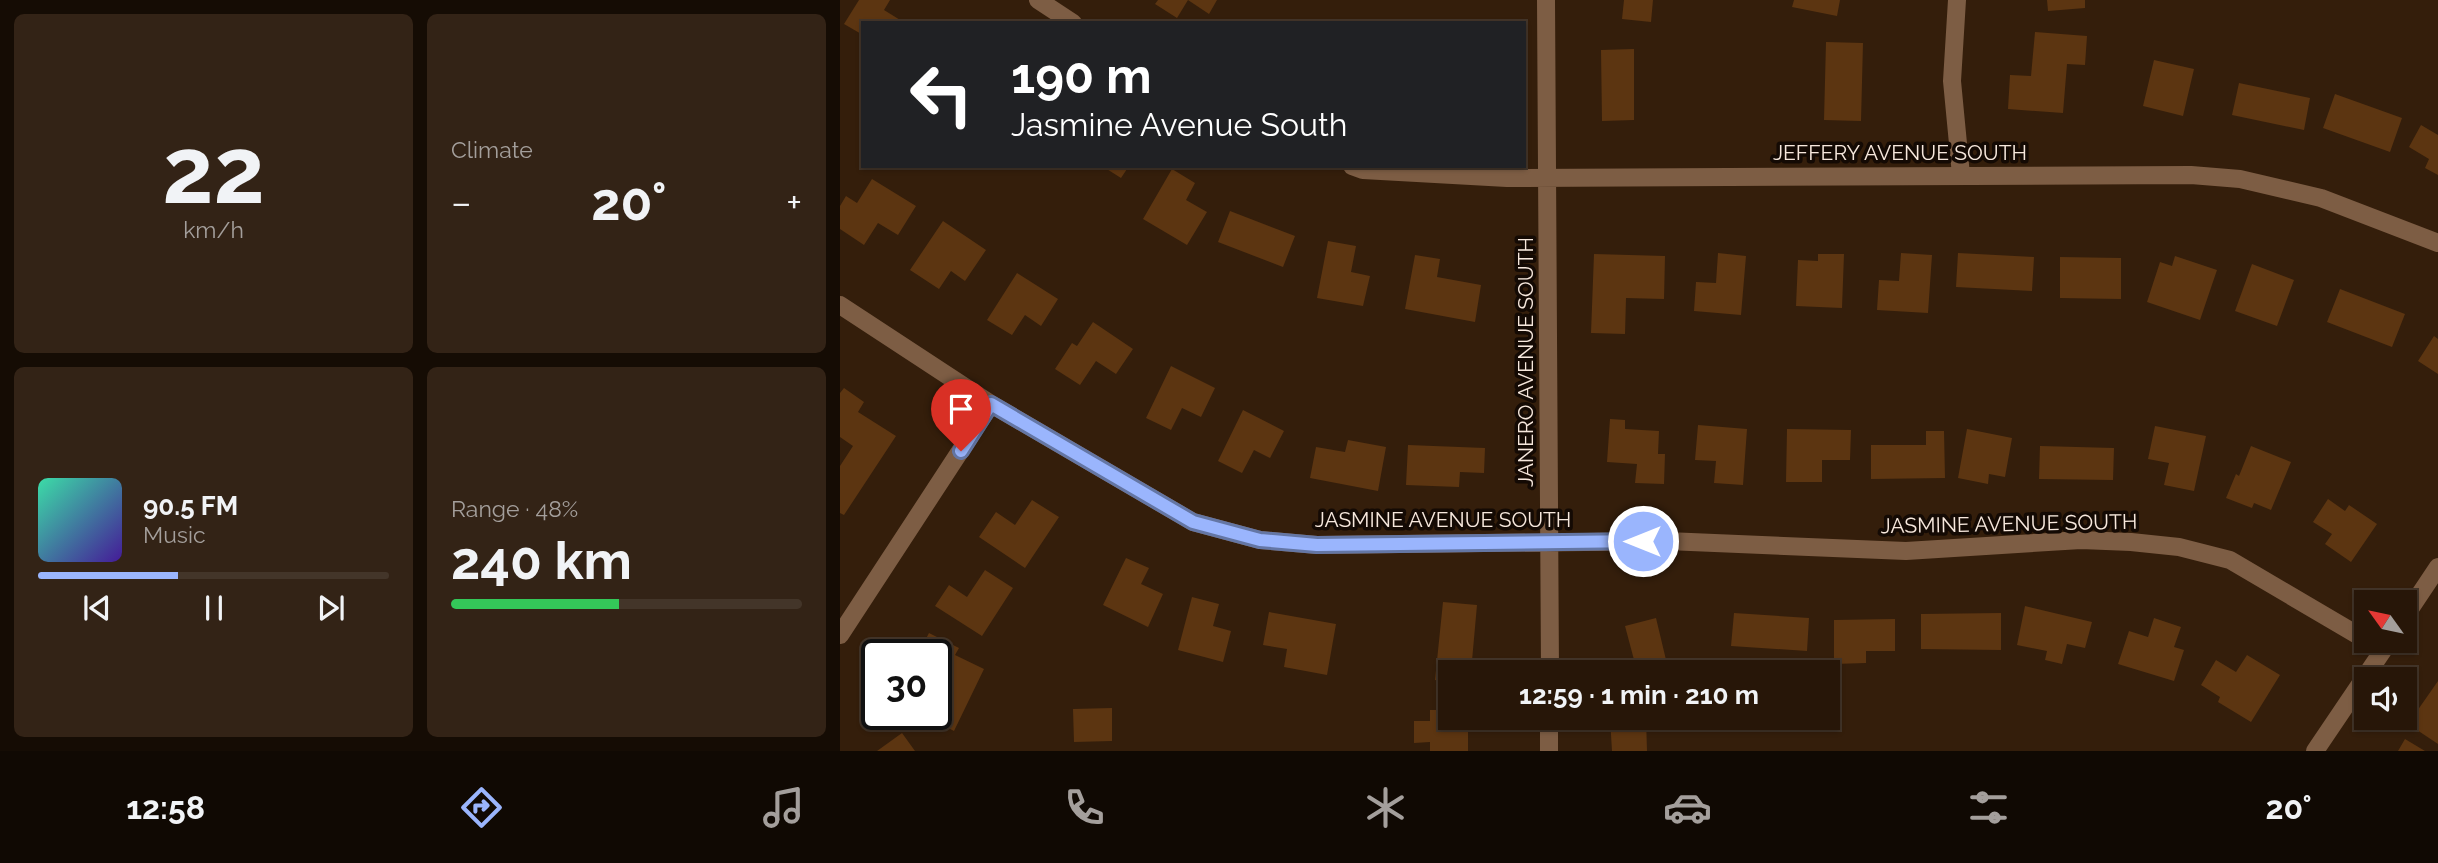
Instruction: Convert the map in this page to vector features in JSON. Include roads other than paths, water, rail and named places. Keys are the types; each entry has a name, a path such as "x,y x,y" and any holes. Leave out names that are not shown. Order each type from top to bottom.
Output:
{"street":[{"path":"1038,0 1070,21"},
{"name":"JANERO AVENUE SOUTH","path":"1546,0 1549,660"},
{"path":"1957,0 1952,81 1961,175"},
{"name":"JEFFERY AVENUE SOUTH","path":"1358,168 1507,178 2191,175 2240,180 2321,198 2438,243"},
{"name":"JASMINE AVENUE SOUTH","path":"840,305 991,404 1193,522 1260,540 1317,545 1667,541 1906,551 2081,540 2131,542 2179,547 2230,560 2354,632"},
{"path":"840,635 991,404"},
{"path":"2417,598 2438,567"},
{"path":"2315,751 2382,653"},
{"path":"1549,730 1549,751"}]}
